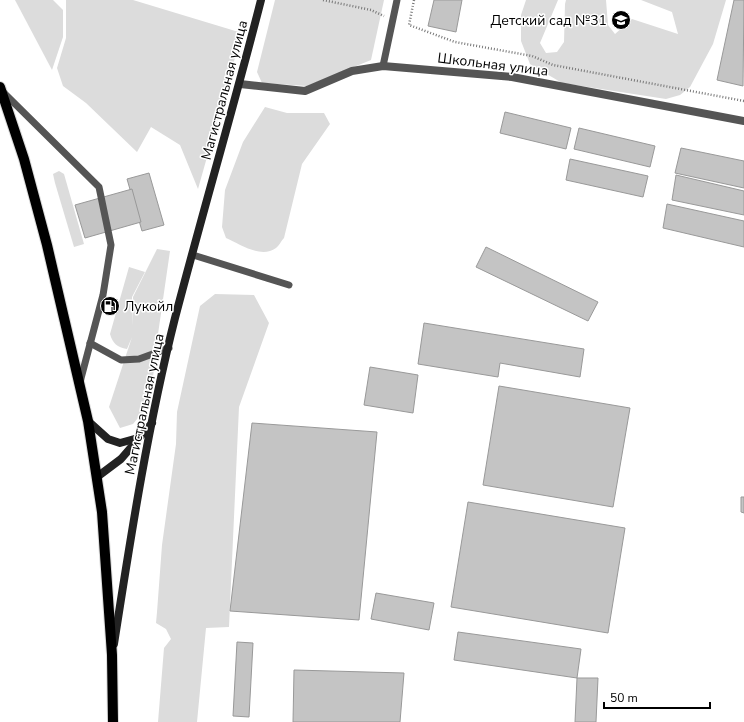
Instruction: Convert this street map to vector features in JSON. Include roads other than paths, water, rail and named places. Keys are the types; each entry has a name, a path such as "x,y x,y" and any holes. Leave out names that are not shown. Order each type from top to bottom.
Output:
{"main road":[{"path":"1,89 24,159 43,230 88,421 102,512 112,655 113,722"}],"street":[{"name":"Магистральная улица","path":"112,655 152,422 175,318 240,84 261,0"},
{"name":"Школьная улица","path":"240,84 305,91 352,71 383,66 512,77 744,121"},
{"path":"88,421 108,439 120,443 139,437"},
{"path":"97,477 121,458 152,422"}],"lane":[{"path":"383,66 397,0"},
{"path":"1,89 99,187 111,245 103,295 79,384"},
{"path":"193,254 289,285"},
{"path":"90,344 121,360 139,359 169,348"}],"place":[{"name":"Детский сад №31","path":"621,20"},
{"name":"Лукойл","path":"110,306"}]}
